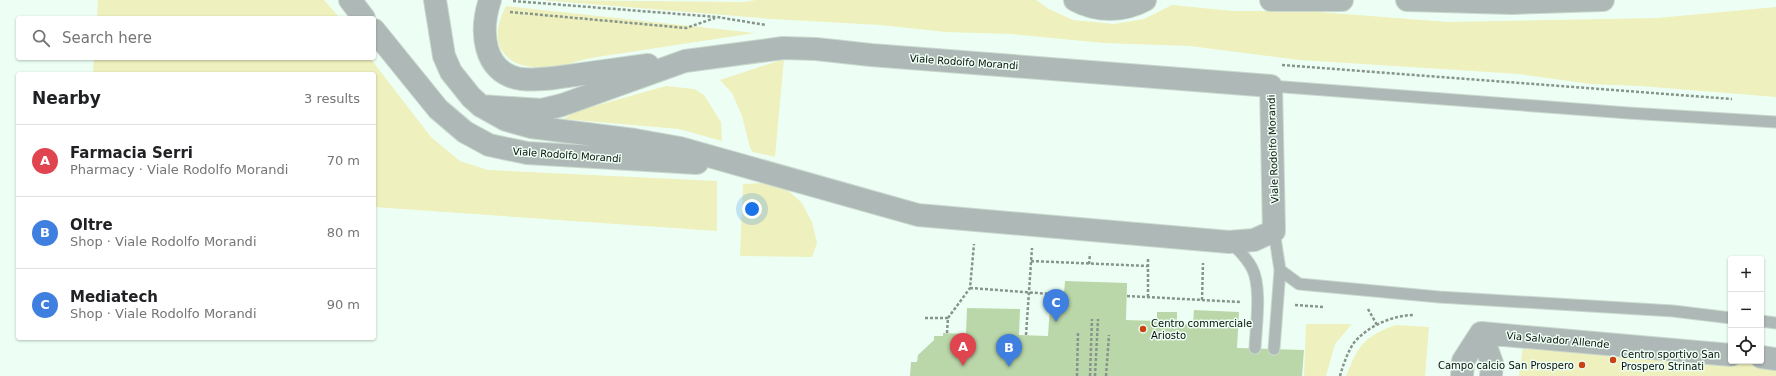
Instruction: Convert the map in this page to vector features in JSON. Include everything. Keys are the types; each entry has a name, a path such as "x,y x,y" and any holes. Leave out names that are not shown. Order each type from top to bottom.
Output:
{"street":[{"path":"350,0 362,16"},
{"name":"Viale Rodolfo Morandi","path":"435,0 444,56 451,72 470,97 481,106 506,120 530,127 635,140 680,148 918,215 1229,242 1254,240 1274,230 1271,86 871,55 816,49 783,48 538,80 519,78 506,73 494,63 487,50 484,35 485,17 490,0"},
{"path":"1075,0 1100,9 1119,9 1138,4 1145,0"},
{"path":"1272,0 1342,0"},
{"path":"1407,0 1512,4 1603,0"},
{"name":"Viale Rodolfo Morandi","path":"376,32 438,109 465,132 489,145 527,153 738,165"},
{"name":"Viale Rodolfo Morandi","path":"481,106 536,110 556,107 685,61"},
{"path":"1462,376 1463,361 1481,333"},
{"path":"1481,333 1492,362 1491,376"},
{"name":"Via Salvador Allende","path":"1481,333 1728,355"},
{"path":"1764,357 1776,359"}],"lane":[{"path":"1271,86 1776,122"},
{"path":"1274,230 1280,270 1274,349"},
{"path":"1229,242 1244,255 1253,270 1257,288 1255,348"},
{"path":"1280,270 1299,284 1439,297 1673,311 1728,318"},
{"path":"1764,322 1776,323"}],"path":[{"path":"509,12 686,28 718,17"},
{"path":"947,333 948,318 970,288 976,220"},
{"path":"1026,336 1034,225"},
{"path":"1148,235 1148,298"},
{"path":"1202,300 1204,240"},
{"path":"1031,261 1148,266"},
{"path":"970,288 1064,295"},
{"path":"1126,296 1257,303"},
{"path":"1278,304 1328,307"},
{"path":"1361,308 1368,309 1377,325"},
{"path":"925,318 948,318"},
{"path":"1090,376 1092,319"},
{"path":"1095,376 1098,319"},
{"path":"1077,376 1078,334"},
{"path":"1106,376 1108,335"}],"green space":[{"path":"98,0 324,0 338,16 97,16"},
{"path":"540,0 744,2 756,0 1036,0 1049,9 1073,20 1114,24 1144,19 1172,5 1233,11 1306,11 1448,22 1657,18 1776,7 1776,97 1640,86 1590,84 1519,74 1300,60 1190,46 1104,43 1011,34 946,32 880,25 772,19"},
{"path":"506,6 755,33 597,57 556,66 530,66 511,60 505,54 498,42 498,28"},
{"path":"784,59 775,157 753,152 750,148 742,116 732,93 720,80"},
{"path":"94,60 372,60 431,137 460,161 488,170 717,181 717,231 376,207 376,72 93,72"},
{"path":"666,86 694,89 704,95 721,122 722,141 679,129 563,119 577,111"},
{"path":"763,183 784,187 802,203 812,222 817,243 812,257 740,256 743,184"},
{"path":"1306,324 1352,324 1335,344 1326,376 1304,376"},
{"path":"1396,325 1429,327 1425,376 1346,376 1354,357 1364,343 1376,333"},
{"name":"Centro sportivo San Prospero Strinati","path":"1523,346 1728,362 1728,364 1776,366 1776,376 1519,376"}],"building":[{"name":"Centro commerciale Ariosto","path":"1065,281 1127,283 1126,320 1157,321 1157,312 1177,312 1177,324 1193,324 1194,310 1239,312 1237,348 1304,350 1302,376 910,376 911,362 917,362 918,355 934,340 934,336 943,336 943,333 966,334 967,308 1020,309 1019,335 1048,336 1050,306 1063,307"}],"place":[{"name":"Mediatech","path":"1056,322"},
{"name":"Centro commerciale Ariosto","path":"1143,329"},
{"name":"Centro sportivo San Prospero Strinati","path":"1613,360"},
{"name":"Campo calcio San Prospero","path":"1582,365"},
{"name":"Farmacia Serri","path":"963,366"},
{"name":"Oltre","path":"1009,367"}]}
